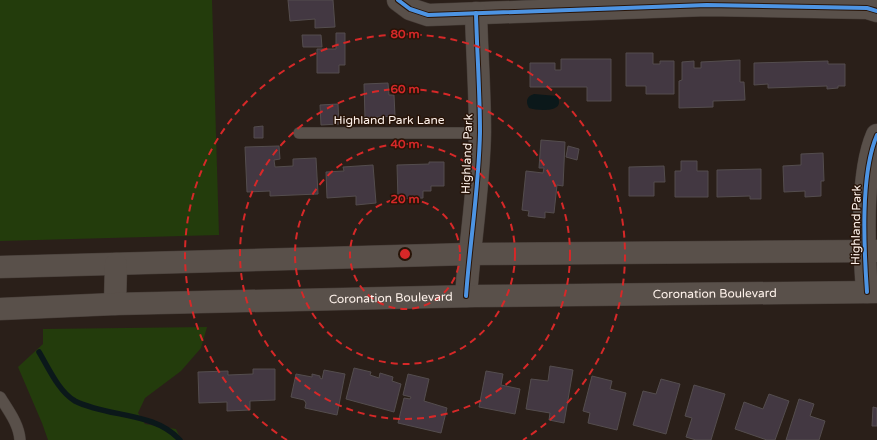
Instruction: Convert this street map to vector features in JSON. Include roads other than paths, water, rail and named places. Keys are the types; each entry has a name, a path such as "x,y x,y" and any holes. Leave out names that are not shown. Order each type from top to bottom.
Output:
{"main road":[{"path":"398,0 410,8 428,14 707,5 866,8 877,11"},
{"name":"Highland Park","path":"466,296 469,254 473,234 480,133 476,13"},
{"name":"Highland Park","path":"872,292 867,176 877,135"},
{"path":"0,267 469,254 871,251"},
{"path":"115,304 116,264"},
{"name":"Coronation Boulevard","path":"0,309 115,304 466,296 872,292"}],"lane":[{"name":"Highland Park Lane","path":"299,133 480,133"},
{"path":"0,397 20,433 20,440"}],"waterway":[{"path":"39,352 50,372 64,392 75,401 102,410 144,419 157,424 180,440"}]}
